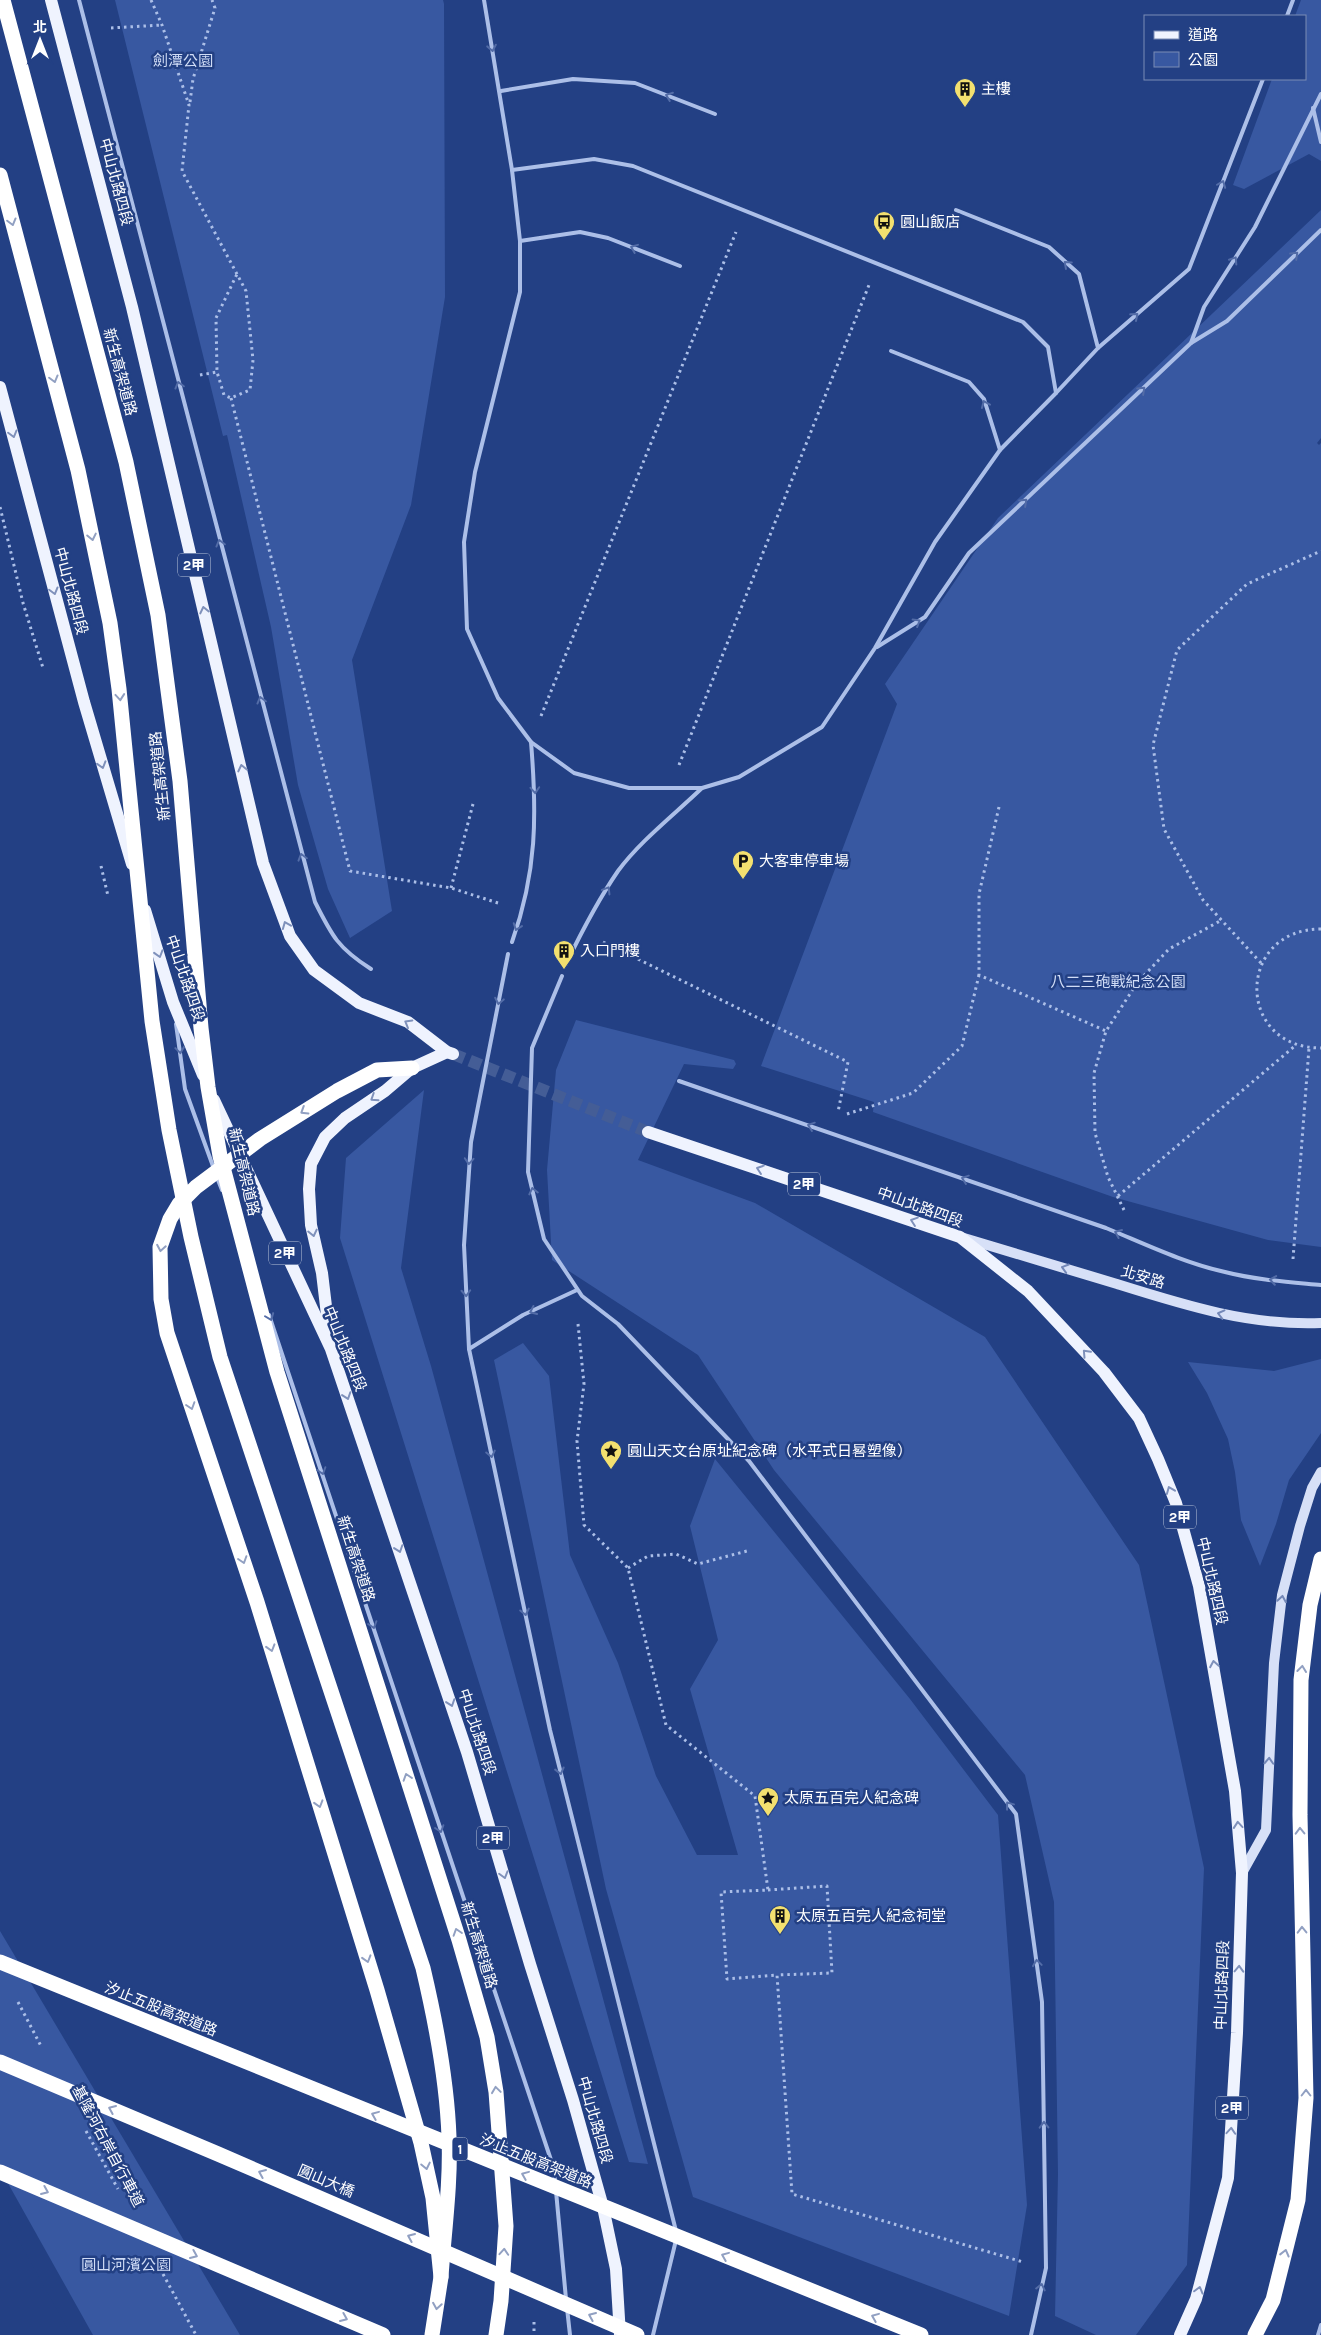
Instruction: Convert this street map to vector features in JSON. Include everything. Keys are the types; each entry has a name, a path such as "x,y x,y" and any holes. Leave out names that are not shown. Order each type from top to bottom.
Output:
{"highway":[{"name":"新生高架道路","path":"4,0 126,462 158,615 180,782 200,1028 220,1156 277,1372 460,1940 486,2038 496,2092 506,2226 501,2301 496,2335"},
{"path":"0,175 78,470 110,623 119,689 152,1020 168,1130 193,1246 220,1357 420,1958 432,2009 443,2071 449,2138 441,2277 432,2335"},
{"path":"412,1068 377,1070 337,1091 260,1139 196,1187 179,1204 170,1219 160,1247 161,1299 167,1332 256,1602 377,1990 421,2143 433,2198 441,2277"},
{"path":"1255,2335 1272,2300 1298,2200 1306,2098 1300,1815 1301,1680 1310,1605 1321,1559"},
{"name":"汐止五股高架道路","path":"0,1962 920,2335"},
{"name":"圓山大橋","path":"0,2062 637,2335"},
{"path":"0,2172 383,2335"}],"main road":[{"name":"中山北路四段","path":"51,0 132,307 263,862 276,901 290,936 314,970 359,1003 408,1022 450,1053 412,1068"},
{"name":"中山北路四段","path":"0,387 84,702 173,1002 239,1156 331,1349 468,1752 530,1964 573,2100 603,2207 616,2269 620,2335"},
{"path":"331,1349 322,1273 311,1225 309,1189 311,1164 325,1137 345,1118 385,1091 412,1068"},
{"name":"中山北路四段","path":"648,1132 960,1237 1028,1291 1104,1372 1139,1418 1158,1460 1176,1503 1199,1586 1235,1791 1242,1873 1237,2034 1228,2178 1196,2299 1180,2335"},
{"name":"北安路","path":"960,1237 1159,1297 1242,1319 1276,1323 1321,1323"},
{"path":"1242,1873 1266,1830 1274,1663 1282,1594 1312,1488 1321,1472"}],"lane":[{"name":"中山北路四段","path":"79,0 315,902 333,938 353,958 371,969"},
{"path":"484,0 501,91 512,170 520,241 520,292 476,472 464,542 467,629 498,698 531,742 574,773 629,788 702,788 739,777 822,727 875,648 936,542 1000,450 1098,348 1190,269 1263,80"},
{"path":"1287,15 1294,0"},
{"path":"501,91 573,79 635,83 715,114"},
{"path":"1191,342 1204,307 1255,227 1321,94"},
{"path":"1313,108 1321,142"},
{"path":"512,170 594,159 633,166 1023,322 1048,347 1056,392"},
{"path":"956,210 1049,247 1079,274 1098,348"},
{"path":"875,648 925,617 969,553 1191,342 1227,321 1321,230"},
{"path":"520,241 580,232 608,238 680,266"},
{"path":"891,351 969,382 984,399 1000,450"},
{"path":"512,942 523,911 533,858 536,796 531,742"},
{"path":"566,964 582,931 619,871 659,827 702,788"},
{"path":"508,954 470,1142 464,1245 469,1349 550,1730 677,2233 653,2335"},
{"path":"562,976 532,1048 528,1172 544,1239 582,1296 618,1324 748,1461 1016,1814 1042,2002 1046,2268 1030,2335"},
{"path":"173,1002 185,1089 222,1192"},
{"path":"679,1081 1106,1228 1180,1258 1225,1272 1282,1282 1321,1285"},
{"path":"226,1201 265,1303"},
{"path":"469,1349 523,1315 577,1290"},
{"path":"268,1312 554,2168 570,2335"},
{"path":"1318,2335 1321,2325"}],"path":[{"path":"151,0 162,25 190,105"},
{"path":"212,0 215,8 192,79 182,171 246,291 253,360 250,390 231,398"},
{"path":"102,28 162,25"},
{"path":"531,742 744,211"},
{"path":"670,788 877,264"},
{"path":"237,274 216,318 216,372 224,394 231,398 350,871 451,888 523,911"},
{"path":"192,377 216,372"},
{"path":"1261,963 1203,900 1164,829 1153,745 1177,650 1247,584 1321,551"},
{"path":"451,888 473,804"},
{"path":"582,931 848,1062 838,1116 913,1093 962,1046 978,975 978,894 999,807"},
{"path":"1126,1212 1108,1177 1095,1133 1094,1073 1106,1031 1137,983 1169,949 1220,921"},
{"path":"1321,929 1306,929 1288,936 1272,947 1261,963 1256,982 1257,1002 1264,1019 1284,1039 1296,1045 1321,1048"},
{"path":"978,975 1106,1031"},
{"path":"1118,1196 1296,1045"},
{"path":"1292,1264 1309,1048"},
{"path":"582,1296 578,1328 584,1384 577,1440 584,1525 628,1568 666,1725 755,1796 768,1890"},
{"path":"628,1568 648,1556 676,1554 698,1564 747,1551"},
{"path":"827,1886 832,1973 777,1975 727,1979 722,1892 827,1886"},
{"path":"777,1975 792,2194 1046,2268"},
{"path":"14,1994 47,2056"},
{"name":"基隆河右岸自行車道","path":"84,2126 122,2197"},
{"path":"159,2267 196,2335"}],"green space":[{"name":"劍潭公園","path":"115,0 443,0 445,297 411,505 352,660 392,911 350,938 328,889 298,785 271,627 227,435 223,436"},
{"path":"1301,0 1321,0 1321,161 1309,154 1244,189 1233,185 1272,80 1306,80 1306,15 1295,15"},
{"name":"八二三砲戰紀念公園","path":"1321,210 1321,438 1317,443 1319,445 1321,443 1321,1247 1268,1240 1113,1197 873,1112 874,1102 761,1066 897,704 885,684 998,518"},
{"path":"576,1020 734,1060 736,1064 733,1069 684,1064 638,1160 755,1203 985,1337 1139,1565 1204,1868 1187,2265 1136,2335 1096,2335 1055,2316 1058,2174 1054,1902 1025,1775 774,1470 698,1355 552,1260 547,1170 556,1070"},
{"path":"424,1090 401,1268 431,1366 648,2164 629,2162 340,1238 346,1158"},
{"path":"523,1343 549,1376 570,1555 618,1663 656,1776 697,1855 738,1855 690,1689 718,1640 690,1526 715,1459 910,1699 998,1815 1027,2205 1009,2316 693,2197 606,1889 494,1360"},
{"path":"1321,1359 1321,1433 1289,1480 1276,1524 1260,1566 1241,1520 1235,1472 1228,1439 1207,1393 1188,1362 1274,1371"},
{"name":"圓山河濱公園","path":"0,1931 240,2335 93,2335 0,2169"}],"pier":[{"path":"0,2207 71,2335 36,2335 0,2317"}],"tunnel":[{"path":"453,1054 648,1132"}],"place":[{"name":"主樓","path":"965,108"},
{"name":"圓山飯店","path":"884,241"},
{"name":"大客車停車場","path":"743,880"},
{"name":"入口門樓","path":"564,970"},
{"name":"圓山天文台原址紀念碑（水平式日晷塑像）","path":"611,1470"},
{"name":"太原五百完人紀念碑","path":"768,1817"},
{"name":"太原五百完人紀念祠堂","path":"780,1935"}]}
